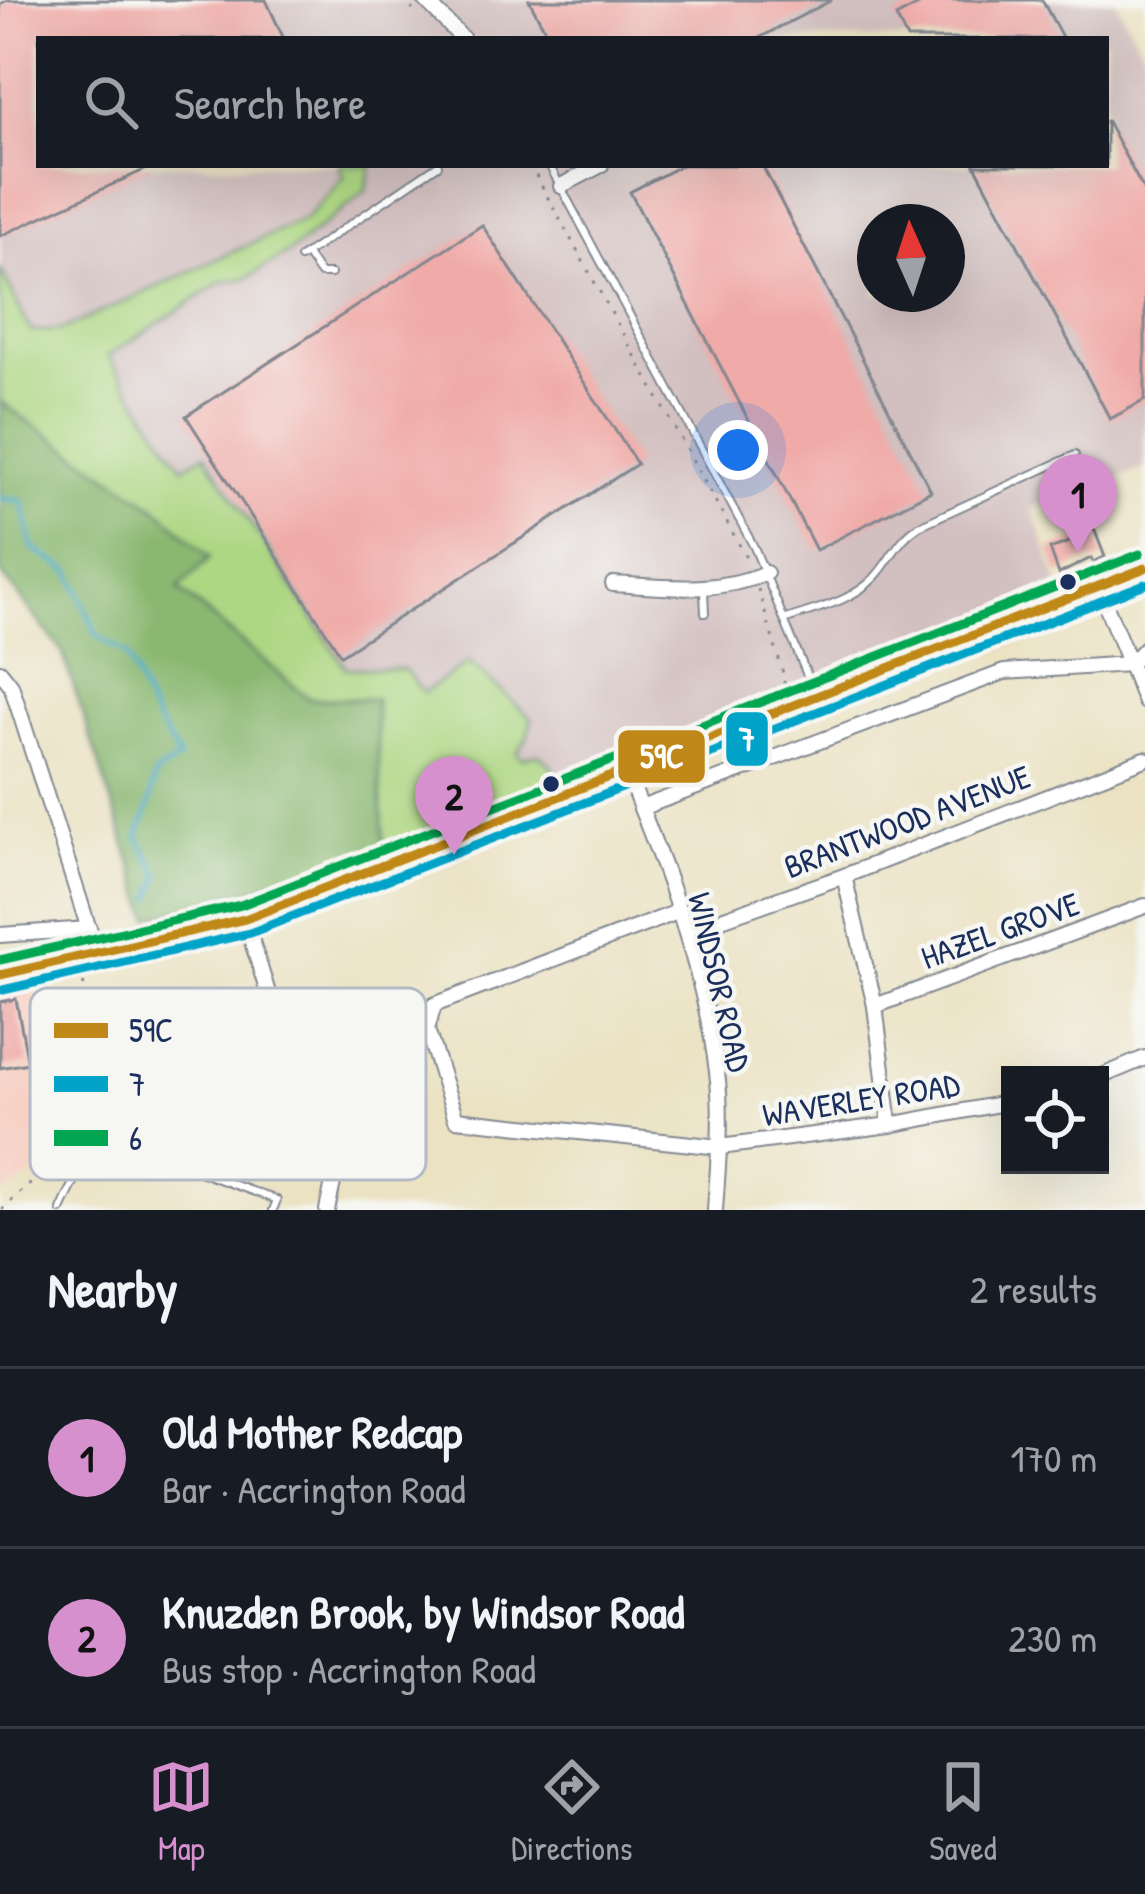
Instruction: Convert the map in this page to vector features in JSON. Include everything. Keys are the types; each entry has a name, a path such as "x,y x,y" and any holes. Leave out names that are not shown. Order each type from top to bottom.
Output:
{"main road":[{"path":"0,975 245,919 1145,568"}],"street":[{"path":"421,6 459,36"},
{"path":"561,186 595,168"},
{"path":"613,584 704,587 761,575"},
{"path":"1098,586 1145,702"},
{"path":"641,808 1004,672 1130,664 1145,648"},
{"path":"0,671 11,686 88,929 103,953"},
{"name":"BRANTWOOD AVENUE","path":"687,932 1145,759"},
{"name":"WINDSOR ROAD","path":"627,773 687,932 717,1072 716,1210"},
{"path":"844,876 875,1006 890,1124"},
{"name":"HAZEL GROVE","path":"875,1006 1145,906"},
{"name":"WAVERLEY ROAD","path":"680,911 434,1005 427,1030 456,1119 720,1147 1001,1104"},
{"path":"245,919 266,988"},
{"path":"0,935 88,929"},
{"path":"1109,1073 1145,1058"},
{"path":"327,1210 333,1180"}],"lane":[{"path":"331,274 320,274 303,256 434,168"},
{"path":"551,168 784,620 814,694"},
{"path":"784,620 860,589 904,536 919,526 1075,454"},
{"path":"704,587 704,613"},
{"path":"61,1210 76,1180"},
{"path":"221,1180 277,1200 273,1210"}],"path":[{"path":"403,0 421,6"},
{"path":"532,168 761,575 785,680 780,690 770,694"},
{"path":"79,957 85,988"},
{"path":"2,1210 38,1180"}],"shaded area":[{"path":"0,0 1115,0 1145,54 1145,468 1032,508 1059,585 384,851 375,699 309,699 0,401"},
{"path":"21,987 30,993 30,1176 4,1193 0,1191 0,992"}],"green space":[{"path":"340,168 371,168 365,192 290,252 247,278 222,282 108,356 183,467 205,454 346,668 404,669 423,693 469,662 532,719 517,753 521,758 538,754 551,765 552,782 384,851 375,699 309,699 177,588 209,556 0,401 0,268 31,332 62,330 307,218 344,177"},
{"path":"0,402 157,508 210,557 178,589 309,699 375,699 384,851 150,918 62,651 0,572"}],"building":[{"path":"8,0 266,0 283,36 36,36 36,168 148,168 0,236 0,4"},
{"path":"529,0 832,0 763,36 548,36"},
{"path":"928,0 1042,0 1061,36 906,36 896,17"},
{"path":"1109,126 1145,193 1145,400 1110,419 977,168 1109,168"},
{"path":"676,168 764,168 931,491 816,550 630,192"},
{"path":"482,225 637,464 341,655 186,416"},
{"path":"1093,526 1105,557 1093,562 1091,558 1059,574 1050,549 1086,536 1084,530"},
{"path":"16,999 28,1063 0,1068 0,1002"}],"waterway":[{"path":"0,498 22,501 33,548 71,572 97,635 127,655 148,706 179,759 155,774 138,837 160,876 152,899"}],"transit line":[{"name":"6","path":"0,960 241,905 1140,554"},
{"name":"59C","path":"0,975 245,919 1145,568"},
{"name":"7","path":"3,990 250,933 1145,584"}],"place":[{"name":"Old Mother Redcap","path":"1078,553"},
{"name":"Knuzden Brook, by Windsor Road","path":"454,855"}]}
